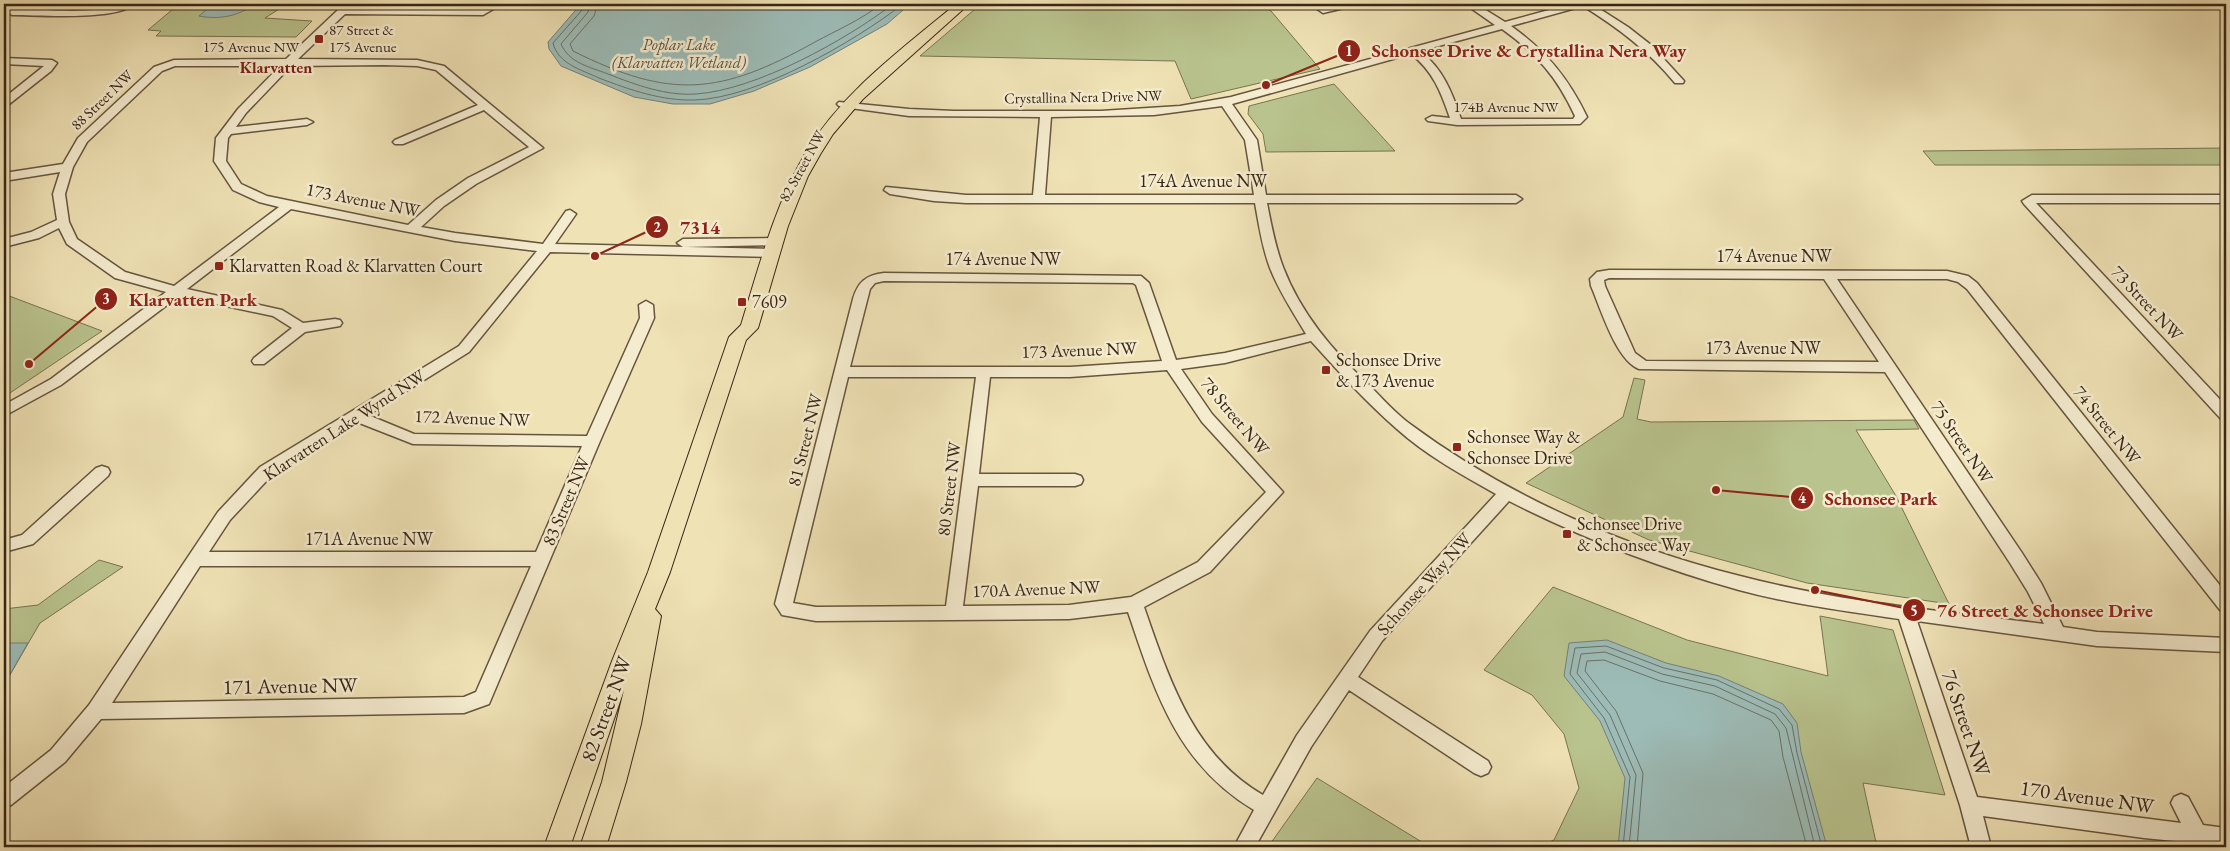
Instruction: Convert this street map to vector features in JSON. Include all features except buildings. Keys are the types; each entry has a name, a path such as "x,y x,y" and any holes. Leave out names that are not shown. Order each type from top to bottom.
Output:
{"main road":[{"name":"82 Street NW","path":"557,847 623,661 659,572 738,337 749,328 781,202 804,155 821,130 880,74 963,4"},
{"name":"82 Street NW","path":"593,847 614,782 629,724 659,572"}],"street":[{"path":"14,7 12,12 88,12 118,10 129,4"},
{"path":"227,131 242,111 289,62 342,11 354,4"},
{"path":"342,11 364,13 483,12 496,4"},
{"path":"1319,7 1350,4"},
{"path":"1470,4 1503,25"},
{"name":"Crystallina Nera Drive NW","path":"846,105 908,114 1137,114 1225,102 1581,4"},
{"path":"1586,4 1653,50 1679,81"},
{"name":"174B Avenue NW","path":"1432,119 1457,122 1572,122 1580,119 1580,113 1554,68 1535,47 1503,25"},
{"path":"1412,50 1432,66 1440,76 1457,122"},
{"path":"4,61 52,63 4,103"},
{"name":"175 Avenue NW","path":"165,65 179,62 384,62 428,65 440,68 537,148 472,181 440,203 411,229"},
{"name":"88 Street NW","path":"165,65 109,113 82,140 67,166 59,194 63,222 71,241 120,274 177,292 277,313 301,328"},
{"path":"415,74 428,65"},
{"path":"1225,102 1240,121 1251,140 1267,237 1276,267 1288,293 1314,336 1351,376 1404,426 1470,472 1507,493 1600,536 1693,570 1788,595 1906,614 2058,634 2140,643 2226,645"},
{"path":"399,142 485,106"},
{"path":"1039,199 1046,114"},
{"path":"227,131 307,122"},
{"name":"173 Avenue NW","path":"227,131 222,138 220,160 237,187 263,199 289,205 411,229 546,248 596,250 769,247"},
{"path":"4,177 67,166"},
{"name":"174A Avenue NW","path":"890,190 943,198 1516,199"},
{"name":"73 Street NW","path":"2226,199 2032,199 2028,201 2226,415"},
{"path":"4,411 56,382 177,292 289,205"},
{"path":"546,248 570,214"},
{"path":"4,243 35,235 63,222"},
{"name":"Klarvatten Lake Wynd NW","path":"4,799 58,756 96,711 224,516 266,470 464,349 546,248"},
{"name":"174 Avenue NW","path":"1637,363 1629,355 1598,286 1597,280 1602,275 1953,276"},
{"name":"75 Street NW","path":"1828,275 2021,565 2058,634"},
{"name":"74 Street NW","path":"1953,276 1963,279 1972,286 2226,605"},
{"name":"174 Avenue NW","path":"869,279 884,277 1136,279"},
{"name":"81 Street NW","path":"788,610 784,604 860,299 864,284 869,279"},
{"name":"78 Street NW","path":"1136,279 1142,283 1171,365 1208,418 1275,492"},
{"name":"83 Street NW","path":"482,698 592,440 647,318 646,305"},
{"path":"259,361 301,328 335,323"},
{"name":"173 Avenue NW","path":"842,372 1070,372 1171,365 1225,358 1314,336"},
{"name":"173 Avenue NW","path":"1637,363 1650,367 1889,367"},
{"name":"80 Street NW","path":"954,612 984,372"},
{"name":"172 Avenue NW","path":"356,416 413,439 592,440"},
{"path":"4,546 27,540 102,472"},
{"path":"971,480 1075,480"},
{"name":"170A Avenue NW","path":"788,610 816,614 1069,612 1134,604 1204,567 1275,492"},
{"name":"Schonsee Way NW","path":"1244,847 1304,740 1376,636 1507,493"},
{"name":"171A Avenue NW","path":"195,559 542,560"},
{"path":"1134,604 1166,695 1194,744 1214,768 1236,789 1266,807"},
{"name":"76 Street NW","path":"1906,614 1970,805 1981,847"},
{"path":"1347,678 1481,767"},
{"name":"171 Avenue NW","path":"96,711 464,706 482,698"},
{"path":"2181,803 2198,835"},
{"name":"170 Avenue NW","path":"1970,805 2226,837"}],"green space":[{"path":"179,4 287,4 265,18 312,21 296,37 156,36 161,31 148,30"},
{"path":"981,4 1259,4 1271,11 1320,69 1191,99 1175,61 920,56"},
{"path":"1334,84 1395,151 1266,152 1263,134 1248,114 1249,106"},
{"path":"2226,148 2226,165 1935,165 1923,151"},
{"path":"4,294 102,331 4,397"},
{"path":"1634,378 1645,380 1637,419 1651,422 1914,420 1919,429 1856,430 1896,496 1949,604 1807,583 1649,540 1526,483 1623,417"},
{"path":"99,560 123,567 40,623 4,685 4,609 38,605"},
{"path":"1553,587 1687,640 1828,676 1820,616 1893,630 1945,795 1863,783 1877,847 1538,847 1554,840 1579,788 1564,734 1532,695 1484,670"},
{"path":"1317,778 1430,847 1268,847"}],"water":[{"path":"213,4 255,4 242,12 228,16 214,18 199,16"},
{"name":"Poplar Lake (Klarvatten Wetland)","path":"581,4 910,4 887,24 810,67 754,91 710,104 673,104 634,97 561,66 549,49 548,42"},
{"path":"1607,640 1666,663 1719,676 1783,704 1797,723 1801,752 1827,847 1618,847 1625,778 1600,721 1564,676 1569,643"},
{"path":"4,643 28,643 4,685"}],"place":[{"name":"87 Street & 175 Avenue","path":"319,39"},
{"name":"Schonsee Drive & Crystallina Nera Way","path":"1266,85"},
{"name":"7314","path":"595,256"},
{"name":"Klarvatten Road & Klarvatten Court","path":"219,266"},
{"name":"7609","path":"742,302"},
{"name":"Klarvatten Park","path":"29,364"},
{"name":"Schonsee Drive & 173 Avenue","path":"1326,370"},
{"name":"Schonsee Way & Schonsee Drive","path":"1457,447"},
{"name":"Schonsee Park","path":"1716,490"},
{"name":"Schonsee Drive & Schonsee Way","path":"1567,534"},
{"name":"76 Street & Schonsee Drive","path":"1815,590"}],"district":[{"name":"Klarvatten","path":"276,67"}]}
